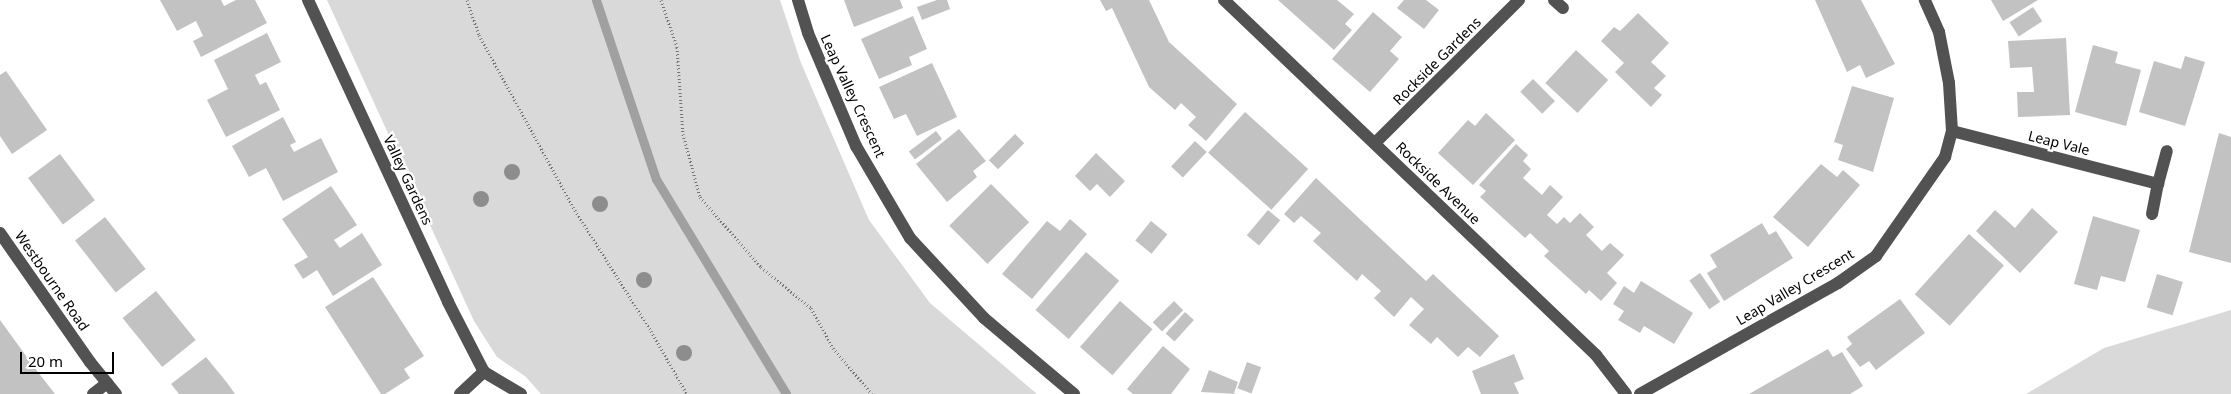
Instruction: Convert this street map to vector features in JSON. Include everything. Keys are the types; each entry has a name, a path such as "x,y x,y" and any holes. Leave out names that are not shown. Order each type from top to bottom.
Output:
{"street":[{"name":"Valley Gardens","path":"308,0 448,302 484,372"},
{"name":"Leap Valley Crescent","path":"798,0 808,34 856,146 910,238 984,318 1074,394"},
{"name":"Rockside Avenue","path":"1224,0 1596,355 1626,394"},
{"name":"Rockside Gardens","path":"1375,143 1519,0"},
{"name":"Leap Valley Crescent","path":"1640,394 1838,283 1876,256 1945,157 1952,131 1949,83 1939,32 1926,0"},
{"name":"Leap Vale","path":"1952,131 2158,184"},
{"path":"2152,214 2158,184 2168,151"},
{"name":"Westbourne Road","path":"0,233 116,394"},
{"path":"460,394 484,372 521,394"},
{"path":"93,394 107,383"}],"path":[{"path":"467,0 478,34 573,207 651,331 687,394"},
{"path":"661,0 677,47 683,134 700,197 761,267 811,308 833,348 872,394"}],"shaded area":[{"path":"327,0 780,0 801,63 869,220 930,303 1037,394 541,394 526,377 497,357 474,321"},
{"path":"2231,310 2231,394 2026,394 2104,348"}],"building":[{"path":"160,0 221,0 224,6 236,0 255,0 267,23 201,57 193,41 203,36 196,21 177,31"},
{"path":"844,0 900,0 903,8 854,27"},
{"path":"937,0 947,0 950,9 922,20 917,7"},
{"path":"1100,0 1149,0 1169,42 1237,104 1206,141 1188,125 1196,117 1181,103 1175,110 1149,87 1112,8 1106,11"},
{"path":"1278,0 1337,0 1354,14 1345,24 1352,30 1334,50"},
{"path":"1404,0 1426,0 1439,10 1424,29 1397,8"},
{"path":"1815,0 1861,0 1895,64 1866,78 1860,65 1847,72"},
{"path":"1991,0 2038,0 2003,21"},
{"path":"2033,7 2042,21 2019,37 2010,22"},
{"path":"1373,12 1402,37 1390,51 1399,59 1370,92 1332,59"},
{"path":"1638,13 1669,43 1651,62 1666,76 1654,88 1662,95 1651,107 1615,72 1624,63 1601,41 1614,27 1620,31"},
{"path":"913,16 927,49 909,57 912,65 879,79 861,39"},
{"path":"267,33 281,62 255,75 260,85 266,82 280,110 226,137 207,100 228,89 214,60"},
{"path":"2066,38 2070,115 2018,117 2017,92 2034,92 2032,67 2010,68 2008,41"},
{"path":"2093,45 2118,52 2115,63 2141,70 2126,126 2075,112"},
{"path":"1576,50 1608,80 1577,113 1545,83"},
{"path":"2185,56 2205,62 2185,126 2139,112 2154,61 2181,69"},
{"path":"932,63 957,117 917,136 906,114 894,119 879,87"},
{"path":"6,71 47,130 12,154 0,136 0,75"},
{"path":"1533,79 1555,101 1542,114 1520,92"},
{"path":"1852,86 1894,98 1873,172 1838,160 1843,145 1834,142"},
{"path":"1245,112 1308,169 1271,210 1208,153"},
{"path":"1486,113 1515,140 1473,185 1438,153 1468,120 1475,126"},
{"path":"283,117 296,142 290,145 294,152 321,138 338,172 283,201 266,168 249,177 232,146"},
{"path":"959,129 986,161 973,171 977,177 947,202 916,164"},
{"path":"936,131 942,139 915,159 909,151"},
{"path":"2219,133 2231,137 2231,263 2189,252"},
{"path":"1015,134 1024,143 998,169 989,160"},
{"path":"1195,141 1207,152 1183,178 1171,167"},
{"path":"1516,144 1528,155 1523,161 1531,169 1523,178 1542,195 1550,185 1563,197 1547,215 1557,224 1564,217 1570,223 1580,213 1594,227 1586,235 1602,251 1610,243 1624,255 1607,273 1617,283 1601,301 1589,290 1586,294 1544,256 1549,251 1530,233 1525,238 1480,197 1486,191 1479,185"},
{"path":"1096,153 1125,181 1110,197 1097,184 1090,191 1075,176"},
{"path":"60,154 95,200 63,224 28,178"},
{"path":"1821,164 1837,177 1843,170 1860,185 1808,247 1773,217"},
{"path":"1316,178 1426,281 1433,274 1499,336 1480,357 1468,347 1458,357 1437,337 1431,344 1409,325 1424,309 1411,297 1394,317 1374,298 1381,291 1362,274 1357,281 1313,241 1321,233 1301,216 1294,223 1284,214"},
{"path":"991,184 1029,222 987,264 949,226"},
{"path":"331,186 357,225 334,240 340,248 362,233 382,265 333,296 317,270 303,279 294,265 308,257 282,219"},
{"path":"2032,208 2058,232 2020,273 1976,231 1995,210 2015,228"},
{"path":"1268,210 1280,220 1259,246 1247,235"},
{"path":"2093,216 2140,230 2125,282 2101,276 2097,290 2074,284"},
{"path":"105,217 146,269 116,292 75,240"},
{"path":"1070,219 1087,234 1032,299 1002,274 1047,221 1060,231"},
{"path":"1151,221 1167,234 1152,254 1135,240"},
{"path":"1762,223 1769,235 1776,231 1793,258 1724,301 1707,273 1717,267 1710,255"},
{"path":"1969,234 2004,265 1950,326 1915,294"},
{"path":"1086,252 1119,281 1069,339 1035,310"},
{"path":"1700,273 1720,302 1709,309 1689,280"},
{"path":"2157,274 2183,282 2173,315 2147,307"},
{"path":"373,277 424,356 404,369 410,378 385,394 381,394 325,307"},
{"path":"1641,281 1693,313 1674,344 1644,326 1640,333 1618,320 1624,311 1613,304 1624,286 1634,293"},
{"path":"156,291 196,340 162,367 123,318"},
{"path":"1900,299 1925,333 1876,370 1869,361 1860,367 1846,349 1852,344 1847,337"},
{"path":"1120,301 1152,329 1112,375 1080,347"},
{"path":"1174,301 1183,310 1162,331 1153,322"},
{"path":"1185,312 1194,320 1175,342 1166,334"},
{"path":"0,320 34,367 55,394 0,394"},
{"path":"1163,346 1190,369 1171,394 1133,394 1127,389"},
{"path":"1828,349 1833,357 1842,352 1863,386 1850,394 1749,394"},
{"path":"1514,354 1524,379 1514,383 1519,394 1481,394 1472,371"},
{"path":"206,357 235,394 179,394 171,384"},
{"path":"1247,362 1261,367 1252,393 1237,388"},
{"path":"1209,370 1238,382 1234,393 1237,394 1201,392"}],"waterway":[{"path":"596,0 656,179 786,394"}]}
